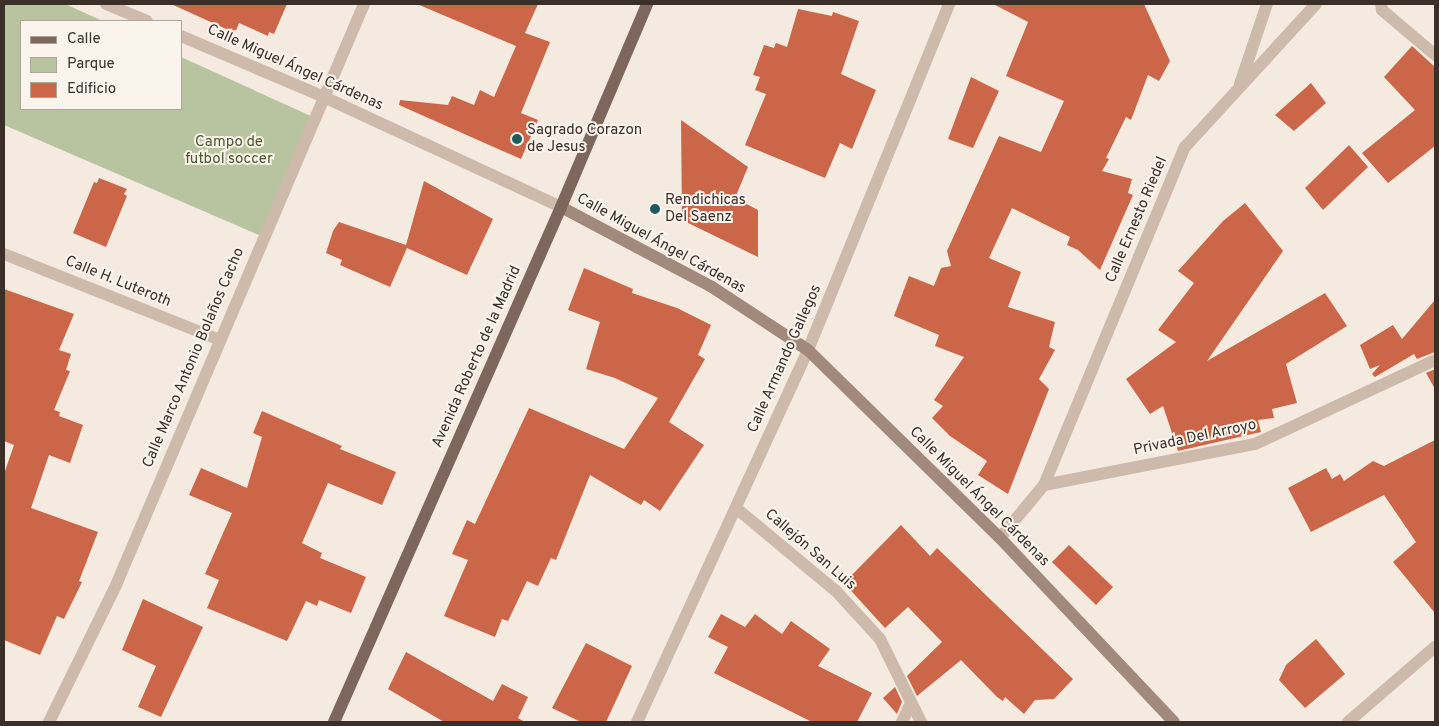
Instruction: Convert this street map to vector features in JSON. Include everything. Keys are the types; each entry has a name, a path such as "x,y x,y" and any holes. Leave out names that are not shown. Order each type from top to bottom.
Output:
{"main road":[{"name":"Avenida Roberto de la Madrid","path":"334,722 562,207 647,4"}],"street":[{"path":"106,4 145,20"},
{"name":"Calle Marco Antonio Bolaños Cacho","path":"49,722 116,584 364,4"},
{"name":"Calle Armando Gallegos","path":"638,722 808,350 950,4"},
{"path":"1239,88 1266,4"},
{"name":"Calle Ernesto Riedel","path":"1044,486 1185,147 1316,4"},
{"path":"1381,4 1382,10 1435,54"},
{"name":"Calle Miguel Ángel Cárdenas","path":"182,36 324,97 562,207 712,287 808,350 1000,538 1174,722"},
{"name":"Calle H. Luteroth","path":"4,254 220,340"},
{"name":"Privada Del Arroyo","path":"1044,486 1255,444 1435,360"},
{"path":"1000,538 1044,486"},
{"name":"Callejón San Luis","path":"736,508 836,591 880,639 921,722"},
{"path":"1348,722 1435,646"},
{"path":"902,722 911,703"}],"green space":[{"name":"Campo de futbol soccer","path":"4,4 65,4 101,20 20,20 20,110 182,110 182,57 313,117 261,236 4,125"}],"building":[{"path":"171,4 287,4 274,34 269,32 268,36 239,23 235,33"},
{"path":"417,4 538,4 525,33 550,42 521,113 538,120 521,159 399,105 400,100 448,105 452,96 474,105 480,90 494,97 516,46"},
{"path":"993,4 1144,4 1170,61 1159,81 1148,75 1131,120 1126,117 1106,158 1109,159 1102,171 1132,179 1128,193 1133,195 1100,270 1078,250 1067,245 1070,237 1012,208 989,258 1021,272 1008,307 1055,322 1049,347 1055,350 1039,379 1049,389 1008,494 978,475 987,461 950,436 932,418 943,406 934,400 964,357 935,346 939,335 894,316 909,276 934,286 941,268 951,266 947,251 999,136 1041,152 1064,101 1006,76 1028,22"},
{"path":"798,9 832,16 833,12 859,21 841,74 876,90 852,149 840,143 825,178 745,145 766,94 755,90 760,77 753,75 764,45 774,48 776,43 787,47"},
{"path":"1412,46 1435,67 1435,146 1388,183 1362,153 1415,110 1384,77"},
{"path":"971,77 999,91 973,148 948,139"},
{"path":"1311,83 1326,103 1294,131 1275,115"},
{"path":"681,120 748,167 735,198 758,210 758,257 682,220"},
{"path":"1349,145 1368,167 1323,210 1305,188"},
{"path":"99,178 127,189 124,194 127,196 106,247 73,233 94,182 97,183"},
{"path":"424,181 493,219 467,275 407,248 390,287 340,265 342,260 326,253 333,231 339,222 406,245"},
{"path":"1245,203 1283,251 1207,361 1325,293 1347,326 1286,364 1297,403 1272,409 1274,418 1258,420 1261,432 1178,451 1163,406 1150,414 1126,379 1176,342 1158,330 1194,283 1178,271 1223,221"},
{"path":"584,268 633,289 632,293 677,308 711,325 698,355 705,359 669,422 704,445 660,511 644,500 641,505 590,475 556,560 551,558 538,586 527,581 508,621 502,619 495,637 444,616 468,560 452,554 467,520 475,524 529,408 624,449 658,398 615,378 586,369 600,322 568,310"},
{"path":"4,289 74,314 59,350 71,354 66,370 70,371 54,410 60,412 59,416 83,425 70,463 49,455 31,508 98,532 79,581 82,582 64,619 57,616 40,655 4,640 4,474 14,445 4,441"},
{"path":"1435,300 1435,352 1417,359 1414,354 1375,377 1372,374 1380,365 1370,369 1360,345 1393,325 1402,339"},
{"path":"1435,369 1435,389 1426,373"},
{"path":"262,411 342,446 340,449 396,472 382,505 328,483 302,543 322,553 320,558 366,577 351,613 319,600 317,606 306,601 287,641 207,608 219,580 205,574 232,513 189,495 201,468 247,488 262,437 253,433"},
{"path":"1435,440 1435,613 1393,562 1416,542 1384,495 1311,532 1288,488 1326,468 1332,479 1340,474 1344,481 1373,461 1384,466"},
{"path":"901,525 930,556 937,548 1073,679 1054,699 1035,700 1024,714 1005,697 1003,701 997,697 961,660 917,696 907,676 942,642 908,607 885,628 844,583"},
{"path":"1069,545 1113,587 1096,605 1052,562"},
{"path":"143,599 203,627 161,717 138,707 156,666 122,650"},
{"path":"721,614 745,627 755,614 782,634 791,621 830,649 818,666 872,693 857,722 812,722 714,673 728,647 708,637"},
{"path":"1316,639 1345,674 1305,708 1279,680 1286,665"},
{"path":"586,643 632,666 606,722 581,722 552,708"},
{"path":"406,652 493,701 502,684 528,697 518,718 525,722 444,722 388,689"},
{"path":"895,687 902,702 897,714 883,698"}],"place":[{"name":"Sagrado Corazon de Jesus","path":"517,139"},
{"name":"Rendichicas Del Saenz","path":"655,209"}]}
